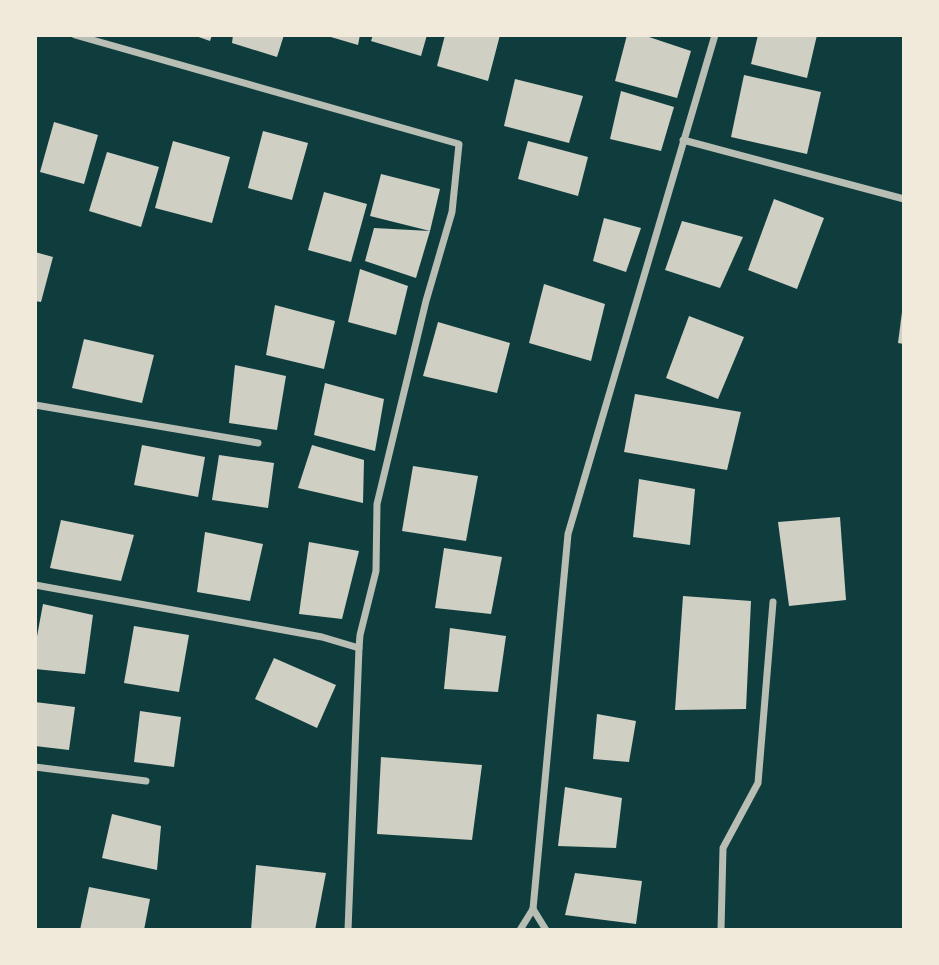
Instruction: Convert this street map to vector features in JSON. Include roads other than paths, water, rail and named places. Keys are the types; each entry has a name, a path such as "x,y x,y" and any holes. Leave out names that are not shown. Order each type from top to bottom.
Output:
{"street":[{"path":"75,35 459,144 452,212 426,301 377,504 376,571 359,648 348,930"},
{"path":"520,930 533,909 568,534 715,35"},
{"path":"684,140 904,199"},
{"path":"35,405 258,443"},
{"path":"35,585 322,637 359,648"},
{"path":"721,930 723,848 758,783 773,602"},
{"path":"35,768 146,781"},
{"path":"533,909 546,930"}]}
